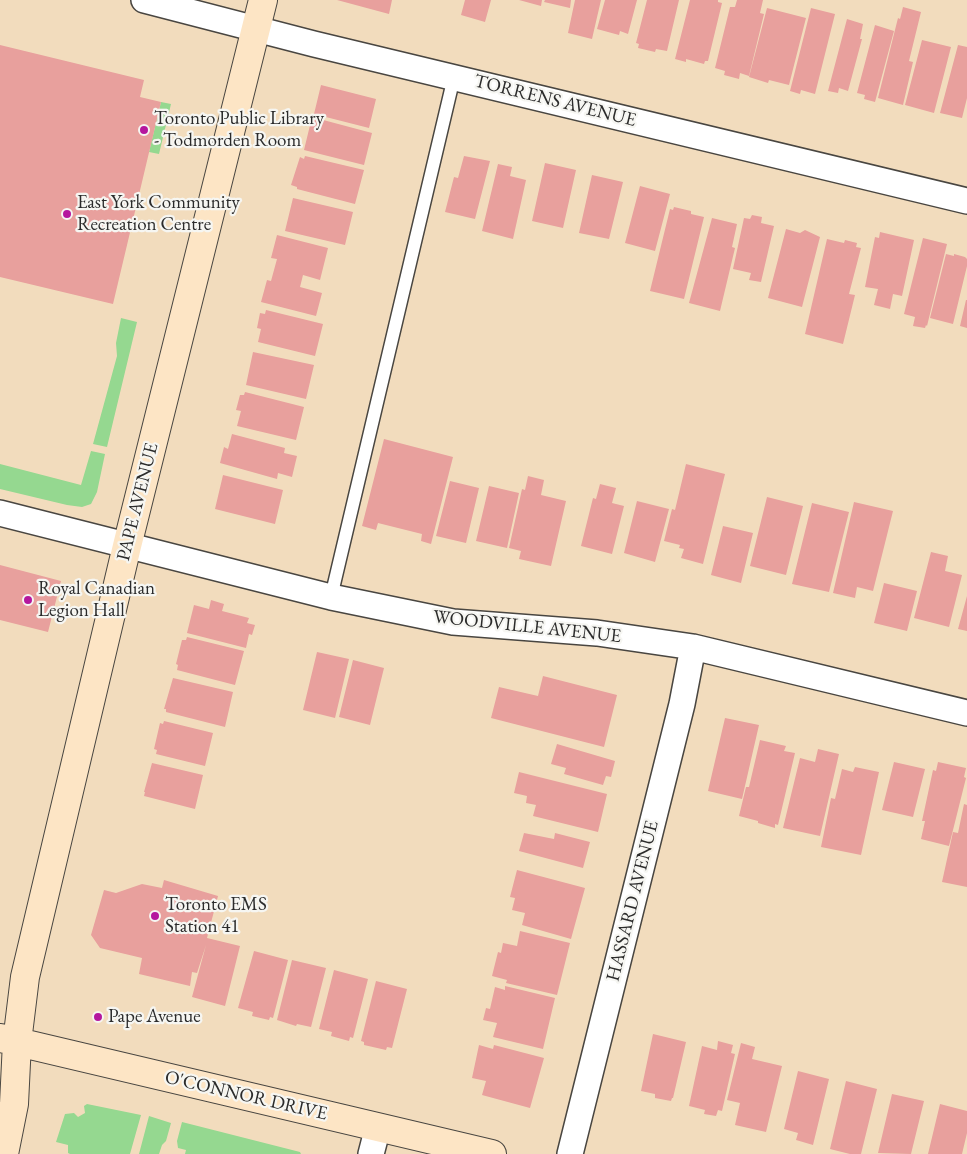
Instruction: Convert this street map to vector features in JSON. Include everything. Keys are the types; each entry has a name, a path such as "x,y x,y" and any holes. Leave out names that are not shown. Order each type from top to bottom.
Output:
{"main road":[{"name":"PAPE AVENUE","path":"4,1154 14,1104 9,1040 127,546 263,0"},
{"name":"O'CONNOR DRIVE","path":"9,1040 492,1154"}],"street":[{"name":"TORRENS AVENUE","path":"144,0 314,44 967,201"},
{"name":"WOODVILLE AVENUE","path":"0,513 331,597 453,622 597,633 693,647 967,713"},
{"name":"HASSARD AVENUE","path":"570,1154 680,713 693,647"},
{"path":"371,1154 378,1127"}],"lane":[{"path":"331,597 454,77"}],"green space":[{"path":"161,102 171,104 159,154 149,152"},
{"path":"121,318 137,322 107,447 93,444 117,356 116,343"},
{"path":"91,451 105,454 97,492 91,504 82,507 67,505 0,489 0,464 81,485"},
{"path":"87,1104 141,1115 130,1154 70,1154 68,1153 68,1145 56,1142 65,1114 74,1113 78,1117 85,1113 84,1106"},
{"path":"149,1116 171,1123 166,1141 162,1145 159,1154 139,1154"},
{"path":"182,1122 300,1152 301,1154 185,1154 186,1150 178,1148 177,1141"}],"building":[{"path":"337,0 392,0 389,14"},
{"path":"465,0 491,0 485,22 461,15"},
{"path":"519,0 542,0 541,6"},
{"path":"545,0 571,0 570,8 544,2"},
{"path":"575,0 601,0 592,39 568,33"},
{"path":"605,0 637,0 628,34 620,31 619,35 597,29"},
{"path":"647,0 679,0 667,51 656,49 655,52 638,48 639,44 636,43"},
{"path":"690,0 718,0 718,2 722,3 708,61 705,61 704,64 686,59 686,62 675,59"},
{"path":"737,0 763,0 760,13 764,14 749,76 740,73 739,79 724,75 725,71 715,68 730,7 735,7"},
{"path":"903,7 921,12 909,61 913,62 903,105 878,98 898,18 900,19"},
{"path":"767,8 806,18 789,85 769,80 768,83 749,77"},
{"path":"811,8 835,14 815,94 801,90 800,94 790,91"},
{"path":"847,19 863,24 860,39 862,39 848,91 839,88 838,93 828,91"},
{"path":"875,25 894,31 875,102 864,99 865,95 857,93"},
{"path":"922,40 951,47 934,113 905,105"},
{"name":"East York Community Recreation Centre","path":"0,45 144,80 140,97 161,102 113,304 0,277"},
{"path":"958,45 967,47 967,98 962,118 940,113"},
{"path":"321,85 376,99 369,128 314,114"},
{"path":"312,117 372,133 364,165 304,150"},
{"path":"305,156 364,170 355,204 297,189 297,187 291,185 300,157 304,159"},
{"path":"464,156 490,161 475,219 445,212 454,177 458,178"},
{"path":"545,163 576,170 563,228 532,221"},
{"path":"498,164 512,167 510,176 526,180 513,239 482,231"},
{"path":"592,175 623,182 609,239 579,233"},
{"path":"640,186 670,194 655,251 625,243"},
{"path":"293,198 353,212 345,245 285,231"},
{"path":"674,207 691,211 691,214 704,217 684,299 650,291 670,209 673,210"},
{"path":"752,215 762,217 761,223 774,226 761,282 749,280 751,273 733,269 744,218 750,219"},
{"path":"712,218 737,224 732,247 735,248 720,311 689,303"},
{"path":"786,229 800,233 805,230 820,237 802,307 768,298"},
{"path":"880,232 914,240 902,296 893,294 890,309 874,305 878,289 865,287 875,237 879,238"},
{"path":"277,235 328,248 320,280 303,275 300,287 322,293 316,316 261,302 267,280 271,281 277,259 271,258"},
{"path":"923,238 947,244 925,328 913,326 915,317 904,314"},
{"path":"827,239 844,243 845,240 857,243 856,247 861,248 849,294 855,295 843,344 805,334"},
{"path":"946,254 954,256 954,254 967,259 953,324 930,318"},
{"path":"967,300 967,328 960,326"},
{"path":"266,310 323,324 315,356 258,342 261,329 257,328 260,313 265,314"},
{"path":"253,352 314,365 306,399 246,385"},
{"path":"245,392 304,407 296,440 237,426 241,411 236,410 240,395 244,395"},
{"path":"232,434 285,448 284,453 297,456 292,477 278,473 277,479 220,463 224,447 228,449"},
{"path":"384,439 453,457 431,544 421,541 422,534 378,523 376,530 362,526"},
{"path":"686,464 725,474 703,564 681,558 684,549 679,548 680,545 664,541 672,509 675,510"},
{"path":"223,475 283,490 275,524 215,509"},
{"path":"528,476 544,480 541,495 566,501 551,566 519,559 521,551 509,548 522,489 525,490"},
{"path":"450,481 479,488 466,543 436,536"},
{"path":"600,484 616,488 612,503 624,506 612,554 581,546 593,498 596,499"},
{"path":"489,486 519,493 507,548 476,541"},
{"path":"767,497 803,506 786,575 750,566"},
{"path":"637,501 669,509 655,562 624,553"},
{"path":"854,502 893,511 873,591 857,587 855,598 833,593"},
{"path":"812,503 849,512 829,592 792,584"},
{"path":"723,526 753,533 741,583 711,575"},
{"path":"931,552 948,556 945,571 962,575 949,627 914,618"},
{"name":"Royal Canadian Legion Hall","path":"0,565 61,581 48,632 0,620"},
{"path":"884,583 917,591 907,631 874,623"},
{"path":"967,596 967,631 958,629"},
{"path":"211,600 224,604 222,611 249,618 247,623 255,625 252,635 249,634 246,648 187,633 194,605 209,609"},
{"path":"187,637 244,651 235,685 177,670 178,665 176,664 182,640 186,640"},
{"path":"317,652 349,659 335,718 303,710"},
{"path":"353,660 384,668 370,725 339,717"},
{"path":"543,676 617,695 604,747 491,718 499,687 538,696"},
{"path":"173,678 233,692 225,727 166,712 166,709 164,709"},
{"path":"725,718 759,725 742,799 708,791"},
{"path":"164,721 213,733 205,766 156,754 157,750 154,749 160,723 163,724"},
{"path":"760,740 786,746 784,751 795,753 778,825 775,824 775,828 739,816 746,787 749,787"},
{"path":"557,744 615,761 611,777 606,776 603,785 564,774 566,768 551,764"},
{"path":"818,749 839,754 820,836 783,828 800,758 815,762"},
{"path":"894,762 925,769 913,817 882,810"},
{"path":"938,762 966,768 964,777 966,778 949,846 921,839 925,821 922,821 933,770 936,771"},
{"path":"152,763 203,775 195,809 144,796"},
{"path":"855,767 879,772 861,855 821,847 831,798 835,799 842,769 853,772"},
{"path":"519,772 607,794 598,832 533,816 536,805 526,803 527,796 514,793"},
{"path":"964,804 967,805 967,887 942,882 953,832 958,833"},
{"path":"524,833 554,839 555,833 590,842 583,868 519,851"},
{"path":"517,870 585,888 571,939 522,925 525,913 512,910 515,898 510,897"},
{"name":"Toronto EMS Station 41","path":"164,880 218,896 207,938 240,946 225,1006 192,997 206,945 197,973 192,972 190,986 139,974 142,958 100,948 91,935 104,890 116,893 142,884 162,888"},
{"path":"520,931 570,943 557,995 506,983 507,980 492,976 498,952 501,953 503,943 517,946"},
{"path":"254,951 288,960 273,1018 270,1017 269,1020 252,1016 253,1012 238,1008"},
{"path":"292,960 326,968 311,1027 297,1024 296,1026 277,1020"},
{"path":"334,970 368,979 353,1038 350,1037 349,1041 331,1036 332,1032 319,1029"},
{"path":"376,981 407,989 392,1048 387,1047 386,1050 364,1045 364,1042 361,1041"},
{"path":"505,986 555,998 543,1049 493,1037 497,1023 483,1020 486,1008 490,1009 495,987 505,990"},
{"path":"653,1034 686,1042 671,1101 655,1098 655,1094 641,1091"},
{"path":"718,1041 733,1045 731,1053 735,1054 722,1111 718,1110 716,1116 704,1114 705,1110 689,1106 702,1046 717,1050"},
{"path":"741,1043 755,1047 752,1059 782,1066 766,1132 735,1125 740,1103 727,1100"},
{"path":"479,1045 493,1049 494,1045 544,1058 530,1108 482,1095 486,1081 472,1078"},
{"path":"798,1071 829,1079 813,1145 796,1140 798,1133 784,1129"},
{"path":"846,1081 877,1089 861,1154 850,1154 830,1149"},
{"path":"892,1094 924,1101 911,1154 878,1153"},
{"path":"940,1104 967,1111 967,1133 962,1154 928,1154"}],"place":[{"name":"Toronto Public Library - Todmorden Room","path":"144,130"},
{"name":"East York Community Recreation Centre","path":"67,214"},
{"name":"Royal Canadian Legion Hall","path":"28,600"},
{"name":"Toronto EMS Station 41","path":"155,916"},
{"name":"Pape Avenue","path":"98,1017"}]}
